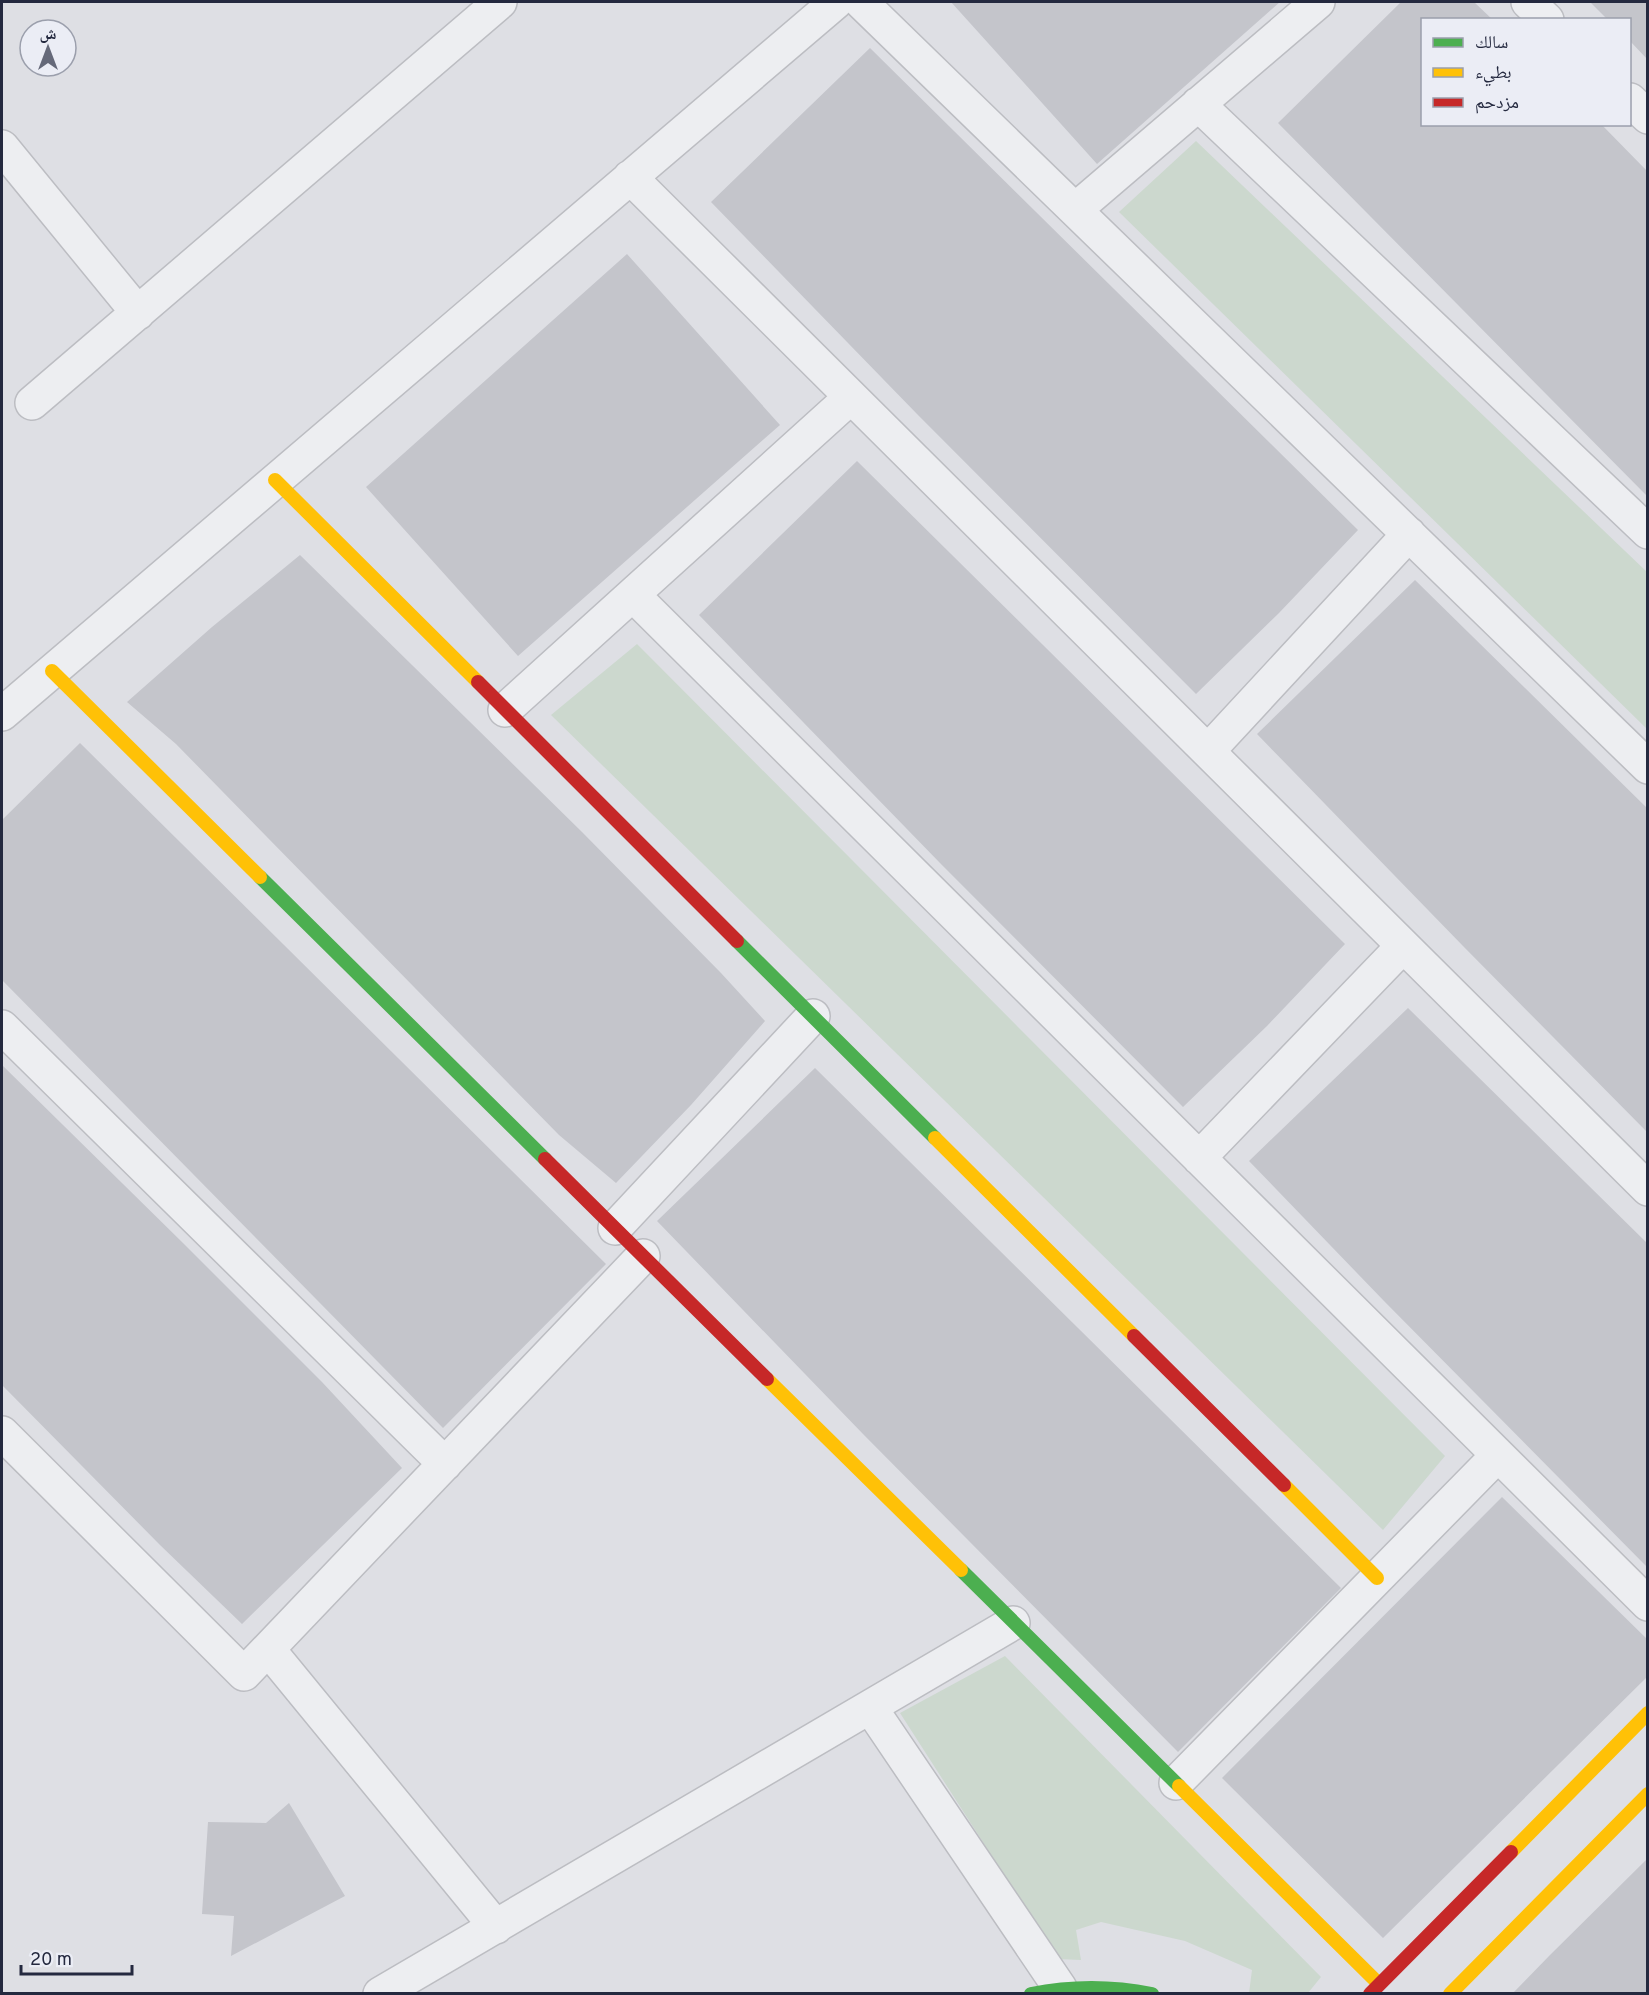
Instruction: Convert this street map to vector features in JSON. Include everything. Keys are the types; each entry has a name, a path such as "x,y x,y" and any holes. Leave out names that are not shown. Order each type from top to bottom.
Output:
{"street":[{"path":"32,403 500,2"},
{"path":"2,714 836,2"},
{"path":"861,2 1647,766"},
{"path":"1075,210 1318,2"},
{"path":"1528,2 1545,18"},
{"path":"1631,102 1647,117"},
{"path":"1198,104 1647,532"},
{"path":"2,147 138,313"},
{"path":"630,177 1647,1189"},
{"path":"505,710 851,397"},
{"path":"275,480 1377,1578"},
{"path":"1208,751 1409,534"},
{"path":"633,595 1647,1604"},
{"path":"52,671 1176,1783 1375,1989 1647,1713"},
{"path":"1199,1158 1403,946"},
{"path":"615,1228 813,1016"},
{"path":"2,1027 445,1464"},
{"path":"2,1433 244,1674 643,1256"},
{"path":"1176,1783 1497,1455"},
{"path":"381,1994 1013,1623"},
{"path":"268,1649 496,1927"},
{"path":"870,1707 1045,1991 1124,1988 1152,1994"},
{"path":"1450,1994 1647,1794"}],"shaded area":[{"path":"1196,141 1647,572 1647,729 1119,212"},
{"path":"637,644 1445,1456 1383,1530 551,715"},
{"path":"1005,1656 1321,1977 1308,1993 1249,1993 1252,1970 1185,1941 1101,1922 1076,1930 1081,1960 1058,1959 900,1713"}],"building":[{"path":"951,2 1280,2 1097,164"},
{"path":"1401,2 1474,2 1491,18 1421,18 1421,126 1603,126 1647,171 1647,496 1278,123"},
{"path":"1590,2 1647,2 1647,59 1631,42 1631,18 1606,18"},
{"path":"870,48 1358,530 1279,613 1196,694 917,414 711,202"},
{"path":"627,254 780,425 518,656 366,487"},
{"path":"857,461 1345,944 1267,1026 1183,1107 940,863 699,615"},
{"path":"300,555 582,832 765,1021 691,1105 616,1183 559,1135 176,744 127,702 212,627"},
{"path":"1415,580 1647,808 1647,1132 1257,734"},
{"path":"80,743 606,1264 443,1428 2,980 2,820"},
{"path":"1408,1008 1647,1243 1647,1567 1249,1161"},
{"path":"2,1065 322,1382 402,1468 242,1624 160,1545 2,1385"},
{"path":"815,1068 1341,1588 1178,1752 863,1434 657,1221"},
{"path":"1502,1497 1647,1639 1647,1677 1383,1938 1222,1778"},
{"path":"289,1803 345,1896 231,1956 234,1916 202,1914 208,1822 266,1823"},
{"path":"1647,1859 1647,1994 1512,1994 1550,1955"}],"traffic: fast":[{"path":"260,877 545,1159"},
{"path":"737,941 935,1138"},
{"path":"961,1570 1179,1786"},
{"path":"1031,1994 1092,1988 1152,1994"}],"traffic: slow":[{"path":"275,480 478,682"},
{"path":"52,671 260,877"},
{"path":"935,1138 1134,1336"},
{"path":"767,1379 961,1570"},
{"path":"1284,1485 1377,1578"},
{"path":"1511,1852 1648,1713"},
{"path":"1179,1786 1379,1984"},
{"path":"1450,1994 1648,1794"}],"traffic: jam":[{"path":"478,682 737,941"},
{"path":"545,1159 767,1379"},
{"path":"1134,1336 1284,1485"},
{"path":"1370,1994 1511,1852"}]}
